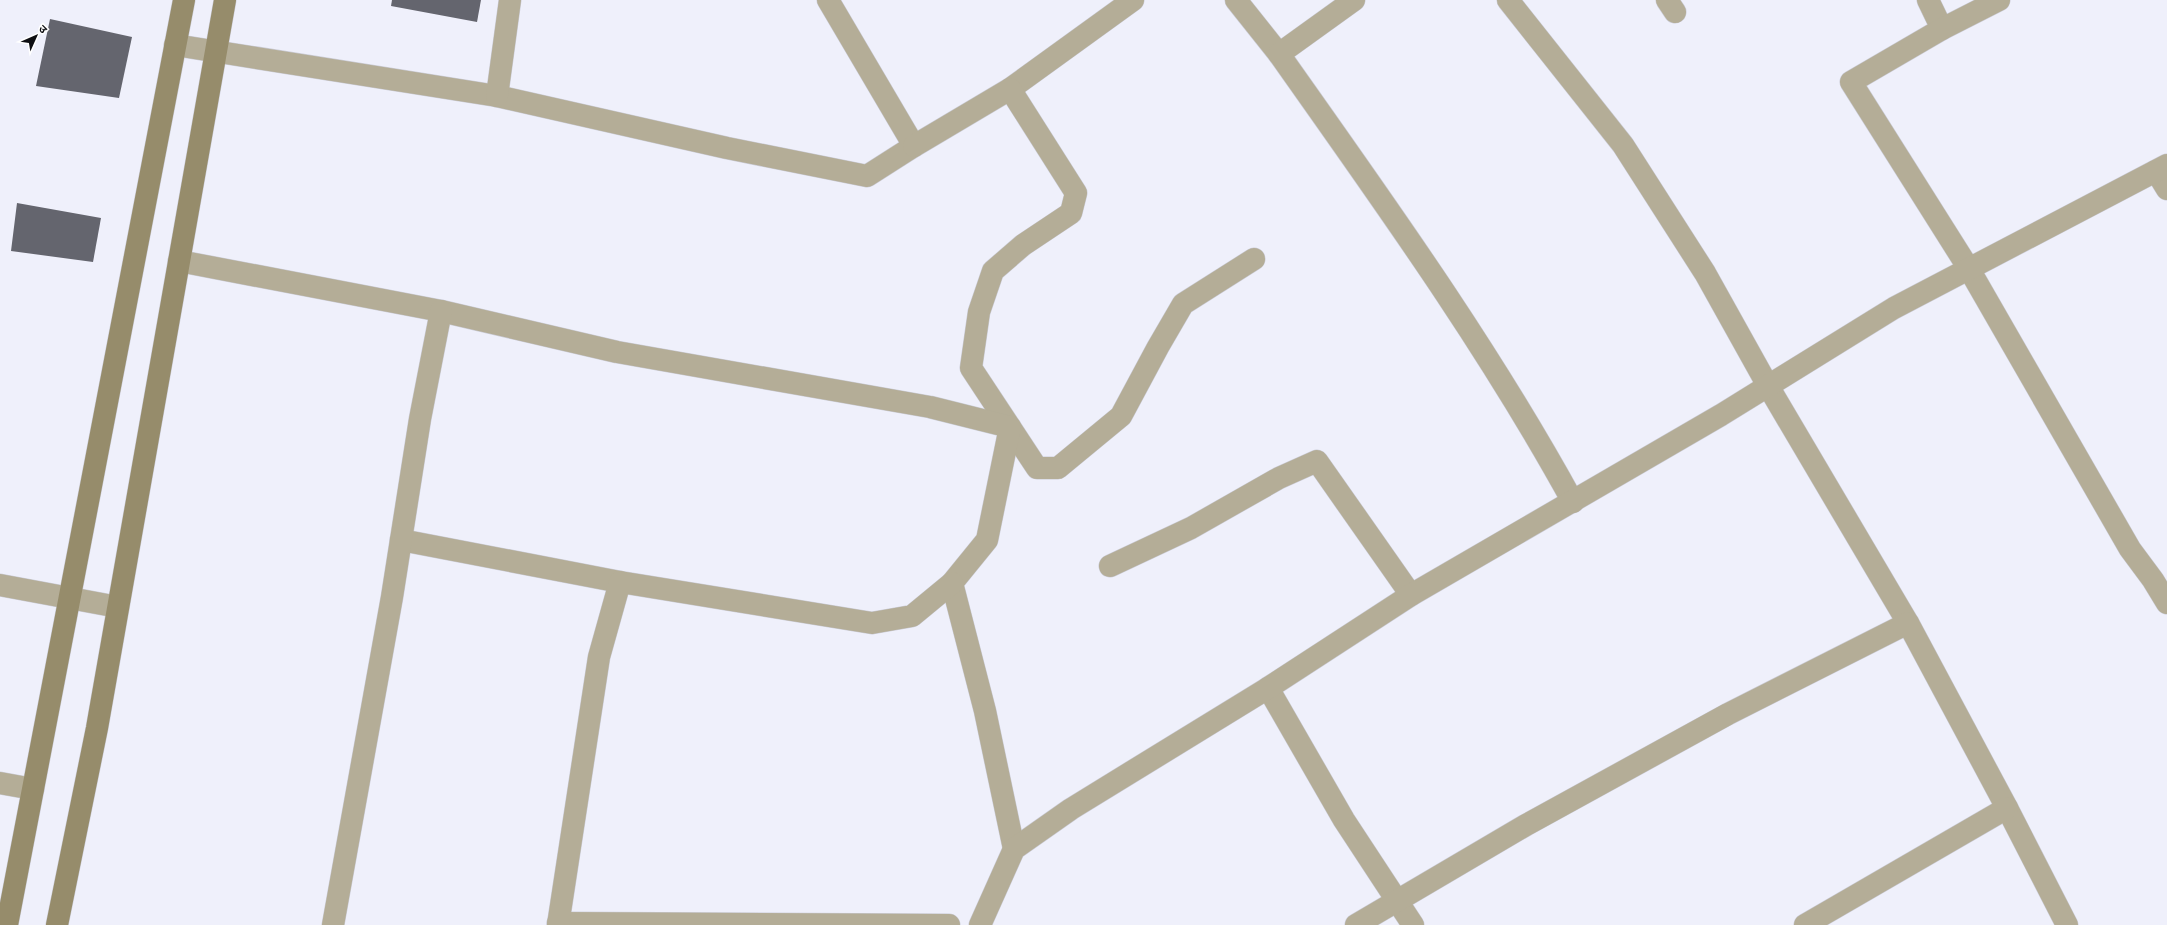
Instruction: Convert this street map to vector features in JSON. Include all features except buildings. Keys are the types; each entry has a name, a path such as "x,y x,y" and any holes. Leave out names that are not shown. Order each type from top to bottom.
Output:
{"street":[{"path":"7,925 184,0"},
{"path":"57,925 97,728 225,0"},
{"path":"497,96 510,0"},
{"path":"828,0 914,146"},
{"path":"175,45 497,96 727,148 867,176 914,146 1010,89 1133,0"},
{"path":"1236,0 1279,54 1407,236 1538,439 1573,502"},
{"path":"1279,54 1354,0"},
{"path":"1508,0 1623,145 1705,272 1768,386 1908,623 2007,808 2067,925"},
{"path":"1928,0 1942,29"},
{"path":"1999,0 1942,29 1851,82 1969,269 2130,549 2160,575 2167,603"},
{"path":"1010,89 1076,193 1071,214 1023,245 993,271 979,312 971,368 1037,468 1058,468 1121,416 1183,304 1254,259"},
{"path":"980,925 1014,849 1071,809 1268,688 1411,595 1573,502 1768,386 1894,308 1969,269 2163,175"},
{"path":"179,261 441,311 617,352 930,407 1010,427"},
{"path":"333,925 401,540 420,419 441,311"},
{"path":"401,540 620,582 872,623 912,616 952,583 987,540 1010,427"},
{"path":"1110,566 1191,528 1279,478 1317,461 1411,595"},
{"path":"620,582 599,657 558,924 950,925"},
{"path":"952,583 985,711 1014,849"},
{"path":"0,585 118,607"},
{"path":"1356,925 1526,825 1721,718 1908,623"},
{"path":"1268,688 1344,820 1413,925"},
{"path":"0,783 33,789"},
{"path":"1805,925 2007,808"}]}
